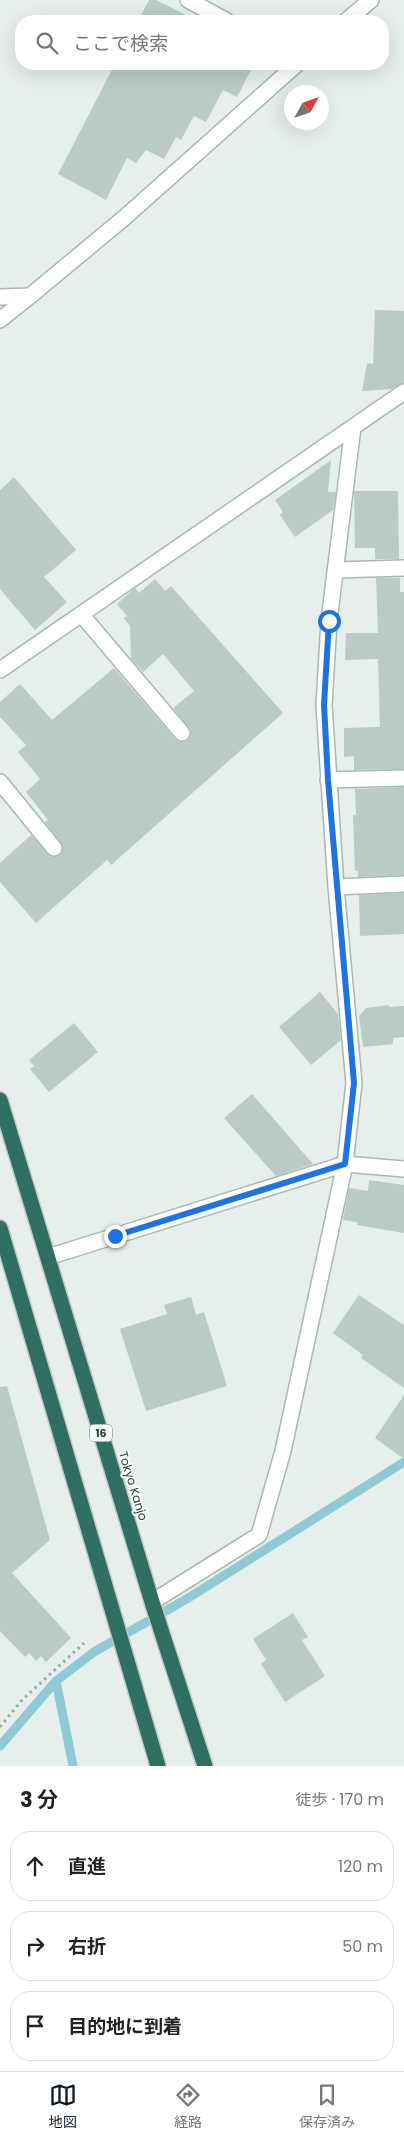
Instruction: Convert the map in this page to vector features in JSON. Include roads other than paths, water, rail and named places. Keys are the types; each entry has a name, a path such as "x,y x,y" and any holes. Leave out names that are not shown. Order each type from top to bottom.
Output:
{"highway":[{"name":"Tokyo Kanjo","path":"0,1100 152,1602 205,1766"},
{"path":"0,1228 158,1766"}],"street":[{"path":"188,0 216,15"},
{"path":"353,15 371,0"},
{"path":"0,320 124,218 290,70"},
{"path":"0,297 30,296"},
{"path":"0,670 404,392"},
{"path":"152,1602 259,1535 283,1451 345,1164 354,1083 336,887 324,705 329,621 352,427"},
{"path":"335,570 404,568"},
{"path":"81,614 182,733"},
{"path":"328,780 404,778"},
{"path":"0,782 54,848"},
{"path":"336,887 404,884"},
{"path":"48,1257 345,1164 404,1169"}],"waterway":[{"path":"0,1746 56,1681 94,1652 190,1597 404,1462"},
{"path":"56,1681 73,1766"}]}
